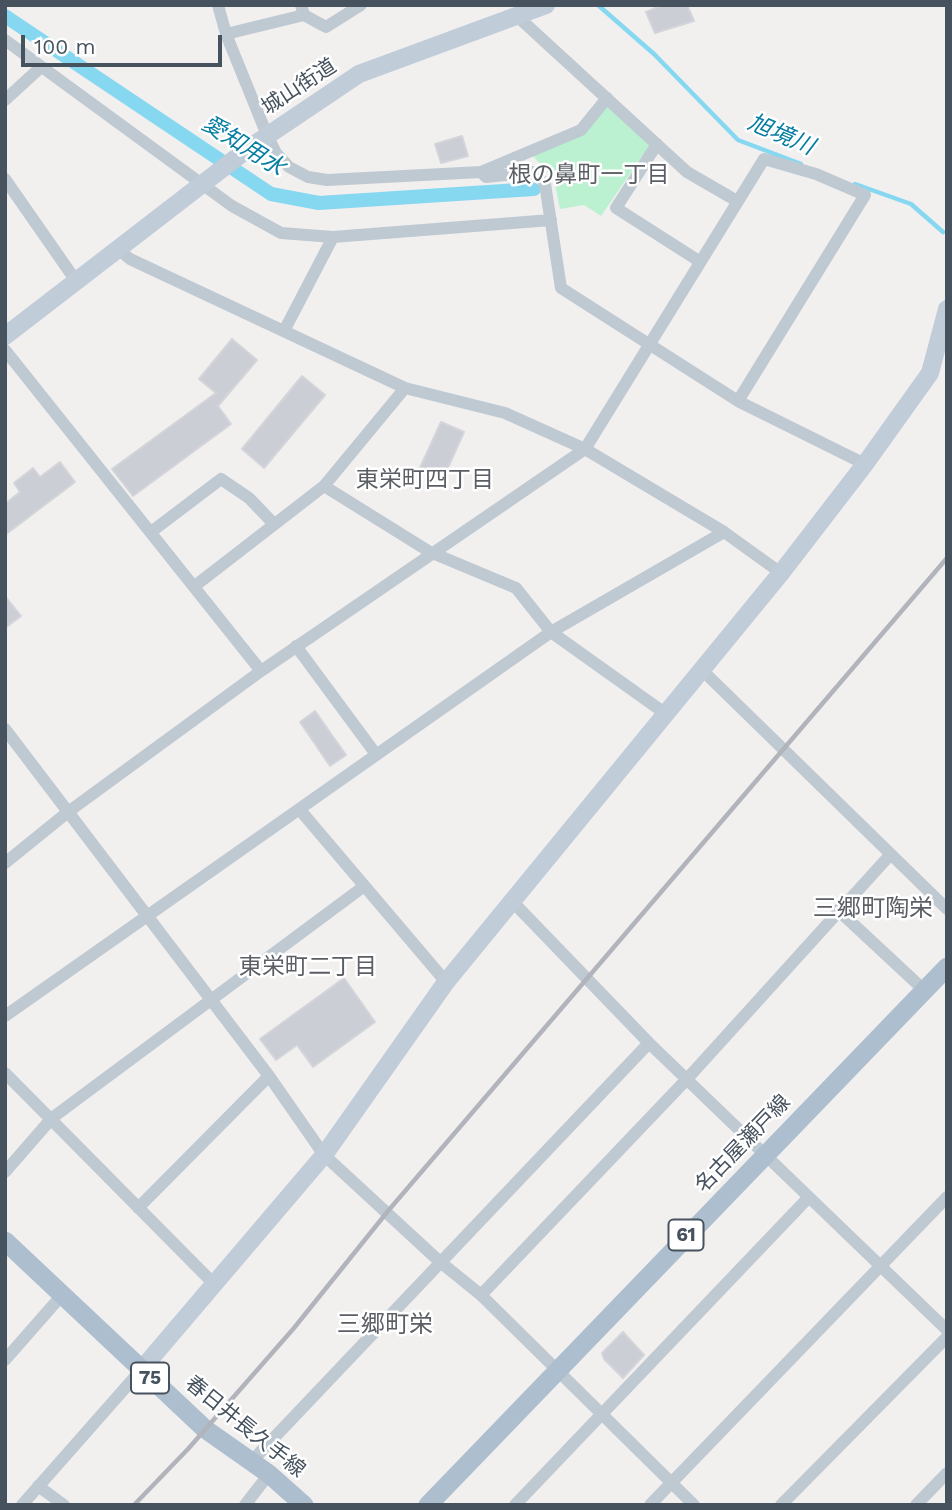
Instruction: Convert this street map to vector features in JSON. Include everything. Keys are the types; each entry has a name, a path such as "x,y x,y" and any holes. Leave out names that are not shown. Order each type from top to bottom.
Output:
{"main road":[{"name":"名古屋瀬戸線","path":"428,1505 947,967"},
{"name":"春日井長久手線","path":"5,1241 205,1429 269,1474 304,1505"}],"street":[{"path":"218,5 226,34 276,153 289,166 308,177 327,180 481,172 581,130 607,98"},
{"path":"226,34 303,10 326,27 361,5"},
{"name":"城山街道","path":"5,336 249,148 359,74 511,11 546,5"},
{"path":"511,11 687,172 737,201"},
{"path":"5,40 206,181 232,206 281,233 333,237 551,220"},
{"path":"5,100 41,67"},
{"path":"657,144 615,208 699,261"},
{"path":"5,863 68,812 296,646 430,552 585,449 764,159 816,174 865,195 738,401"},
{"path":"481,172 486,177 533,172 545,184 561,288 738,401 865,464"},
{"path":"5,179 76,281"},
{"path":"284,331 333,237"},
{"path":"118,249 130,259 405,388 505,413 585,449 724,532 781,573"},
{"path":"22,1505 324,1155 446,982 781,573 865,464 930,373 947,309"},
{"path":"5,350 196,586 261,671"},
{"path":"196,586 273,523 324,486 405,388"},
{"path":"151,532 222,479 249,499 273,523"},
{"path":"324,486 430,552 516,588 551,632 666,714"},
{"path":"5,1016 551,632 724,532"},
{"path":"296,646 375,754"},
{"path":"701,668 947,909"},
{"path":"6,732 269,1076 324,1155 439,1261 481,1295 694,1505"},
{"path":"300,810 446,982"},
{"path":"481,1295 687,1079 890,855"},
{"path":"5,1172 52,1118 363,887"},
{"path":"511,900 649,1043 947,1330"},
{"path":"838,910 924,990"},
{"path":"251,1462 439,1261 649,1043"},
{"path":"5,1073 215,1284"},
{"path":"138,1208 269,1076"},
{"path":"515,1505 809,1197"},
{"path":"650,1505 947,1197"},
{"path":"5,1360 62,1295"},
{"path":"781,1505 947,1337"},
{"path":"916,1505 947,1473"},
{"path":"245,1505 269,1474"},
{"path":"37,1486 64,1505"}],"green space":[{"path":"608,105 651,143 601,216 584,205 560,209 554,180 533,156"}],"building":[{"path":"663,5 687,5 694,21 655,33 646,12"},
{"path":"462,136 468,156 441,163 435,144"},
{"path":"232,339 257,360 218,406 231,424 133,496 112,469 216,393 199,379"},
{"path":"302,376 325,395 264,468 242,449"},
{"path":"441,422 464,432 442,481 419,470"},
{"path":"60,462 75,482 5,535 5,504 20,492 14,483 33,468 40,477"},
{"path":"5,596 21,616 5,628"},
{"path":"315,711 346,755 330,766 300,722"},
{"path":"344,978 375,1022 313,1067 297,1045 276,1060 260,1039"},
{"path":"623,1332 644,1355 623,1378 604,1359 602,1353"}],"waterway":[{"name":"旭境川","path":"598,5 654,54 738,140 801,164"},
{"name":"愛知用水","path":"5,16 271,194 319,203 534,189"},
{"name":"旭境川","path":"855,184 911,204 943,232"}],"railway":[{"path":"134,1505 188,1449 294,1328 388,1211 947,558"}],"district":[{"name":"根の鼻町一丁目","path":"589,175"},
{"name":"東栄町四丁目","path":"425,480"},
{"name":"三郷町陶栄","path":"873,909"},
{"name":"東栄町二丁目","path":"308,967"},
{"name":"三郷町栄","path":"385,1325"}]}
